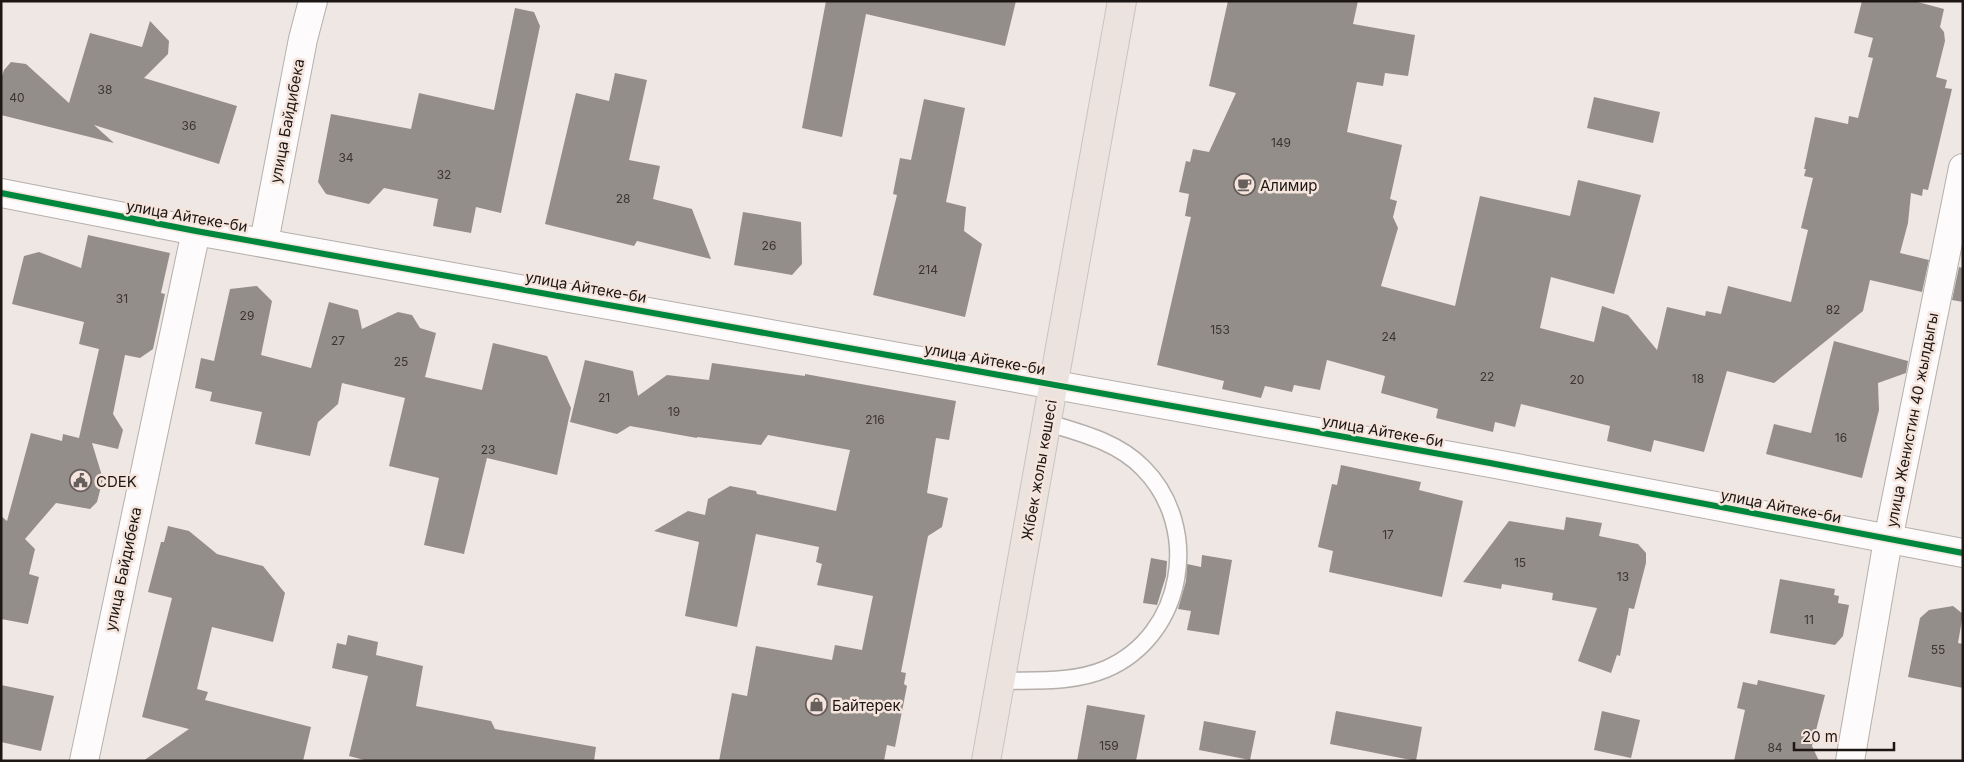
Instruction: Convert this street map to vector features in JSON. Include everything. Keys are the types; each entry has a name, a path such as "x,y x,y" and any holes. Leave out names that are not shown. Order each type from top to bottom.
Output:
{"highway":[{"name":"Жібек жолы көшесі","path":"986,761 1122,1"}],"street":[{"name":"улица Байдибека","path":"264,242 303,39 313,1"},
{"name":"улица Женистин 40 жылдыгы","path":"1850,761 1888,540 1963,168"},
{"name":"улица Айтеке-би","path":"1,193 196,231 1490,462 1963,553"},
{"name":"улица Байдибека","path":"84,761 196,231"}],"lane":[{"path":"1001,680 1075,678 1107,669 1136,650 1158,624 1173,594 1179,570 1176,526 1163,495 1143,468 1115,447 1048,423"}],"building":[{"path":"826,1 1016,1 1005,46 866,14 842,137 802,128"},
{"path":"1228,1 1358,1 1353,24 1415,35 1408,76 1385,73 1383,86 1357,82 1347,132 1402,145 1390,199 1397,201 1393,217 1398,228 1381,286 1455,306 1480,196 1570,216 1578,180 1641,195 1614,294 1551,277 1540,328 1594,342 1602,306 1628,315 1657,350 1667,307 1705,316 1706,311 1721,314 1728,286 1791,302 1808,230 1801,228 1813,178 1804,176 1806,169 1804,169 1815,117 1848,124 1849,116 1858,118 1873,58 1868,57 1873,38 1854,33 1862,1 1914,1 1944,9 1940,27 1944,32 1945,41 1936,77 1947,80 1945,88 1952,89 1928,190 1923,189 1922,196 1911,193 1908,223 1900,253 1929,260 1922,292 1870,280 1863,311 1774,383 1727,371 1704,452 1654,440 1651,452 1607,441 1610,426 1521,404 1515,427 1495,422 1493,432 1436,418 1438,409 1381,393 1385,376 1327,360 1320,390 1294,385 1292,392 1265,386 1261,398 1222,389 1224,381 1157,365 1191,217 1185,216 1189,194 1179,192 1186,161 1190,162 1193,149 1209,152 1236,93 1209,86"},
{"path":"515,8 534,12 540,26 501,213 476,207 471,233 433,226 438,199 384,188 369,204 326,194 318,182 331,114 411,129 419,93 494,110"},
{"path":"150,21 169,41 168,54 144,78 237,106 219,164 94,125 114,143 1,115 1,79 4,70 11,62 26,64 69,103 90,33 142,47"},
{"path":"615,73 647,80 629,160 660,166 653,199 692,209 711,259 637,241 634,246 545,224 576,93 609,101"},
{"path":"1594,97 1660,112 1653,143 1587,128"},
{"path":"924,99 965,108 946,202 966,207 964,231 982,244 965,317 873,295 897,195 893,194 900,158 911,160"},
{"path":"743,212 801,222 802,264 792,275 734,265"},
{"path":"88,235 170,253 161,293 165,294 153,349 140,358 125,355 113,414 123,430 118,449 92,443 103,479 97,502 90,509 56,503 25,539 35,549 29,574 39,577 28,624 1,619 1,516 7,521 31,433 62,441 63,434 79,438 99,349 79,344 84,322 12,304 24,256 39,252 81,268"},
{"path":"1959,267 1963,268 1963,302 1952,300"},
{"path":"257,286 272,301 261,355 311,368 329,302 358,310 362,329 398,312 412,315 420,328 436,333 425,377 482,390 493,343 547,356 571,408 557,475 487,458 464,554 424,545 439,478 389,466 405,398 342,383 338,404 318,422 310,456 255,444 262,412 210,401 212,392 195,388 201,358 214,361 230,289"},
{"path":"1834,341 1908,361 1906,373 1878,383 1879,410 1862,478 1766,454 1774,424 1811,433"},
{"path":"585,360 633,371 638,396 667,375 709,380 712,363 805,376 805,374 956,401 949,440 936,438 927,493 948,498 942,527 928,536 901,672 906,673 904,684 907,686 895,747 887,745 884,761 719,761 732,693 747,696 756,646 832,660 835,645 862,650 873,596 817,585 822,564 816,562 819,547 756,534 737,627 685,616 699,542 654,531 688,511 705,515 708,499 730,486 756,491 757,494 836,511 850,450 768,435 761,445 697,438 630,426 617,434 570,422"},
{"path":"1341,465 1421,482 1419,490 1463,501 1442,597 1329,572 1333,551 1318,547 1332,484 1337,485"},
{"path":"1566,517 1602,523 1599,536 1638,544 1646,553 1646,563 1634,609 1629,608 1620,656 1617,655 1611,673 1578,661 1597,608 1552,600 1553,593 1502,584 1501,589 1463,582 1509,521 1564,530"},
{"path":"168,526 189,531 217,554 263,566 285,593 273,642 212,627 197,689 208,692 205,700 311,727 303,761 143,761 189,729 142,717 172,598 148,592 161,542 164,542"},
{"path":"1202,555 1232,560 1219,635 1187,630 1191,611 1178,609 1186,581 1187,564 1201,567"},
{"path":"1151,558 1167,561 1166,576 1157,605 1143,603"},
{"path":"1780,579 1835,589 1834,595 1839,596 1838,603 1849,605 1843,636 1835,645 1770,633"},
{"path":"1953,606 1963,614 1958,643 1963,644 1963,688 1908,677 1920,618 1929,610"},
{"path":"348,635 378,642 376,655 423,666 416,706 491,721 495,729 596,747 594,761 368,761 349,756 368,676 332,668 337,643 346,645"},
{"path":"1758,680 1825,695 1812,746 1819,761 1734,761 1745,710 1737,708 1743,682 1757,685"},
{"path":"1,685 54,696 41,751 1,742"},
{"path":"1087,705 1145,715 1136,761 1077,761"},
{"path":"1336,711 1422,727 1416,761 1330,744"},
{"path":"1602,711 1640,720 1631,758 1594,750"},
{"path":"1204,721 1256,731 1250,760 1199,750"}],"cycle path":[{"path":"1,193 196,231 1490,463 1963,553"}],"place":[{"name":"Алимир","path":"1244,185"},
{"name":"CDEK","path":"80,481"},
{"name":"Байтерек","path":"816,705"}]}
